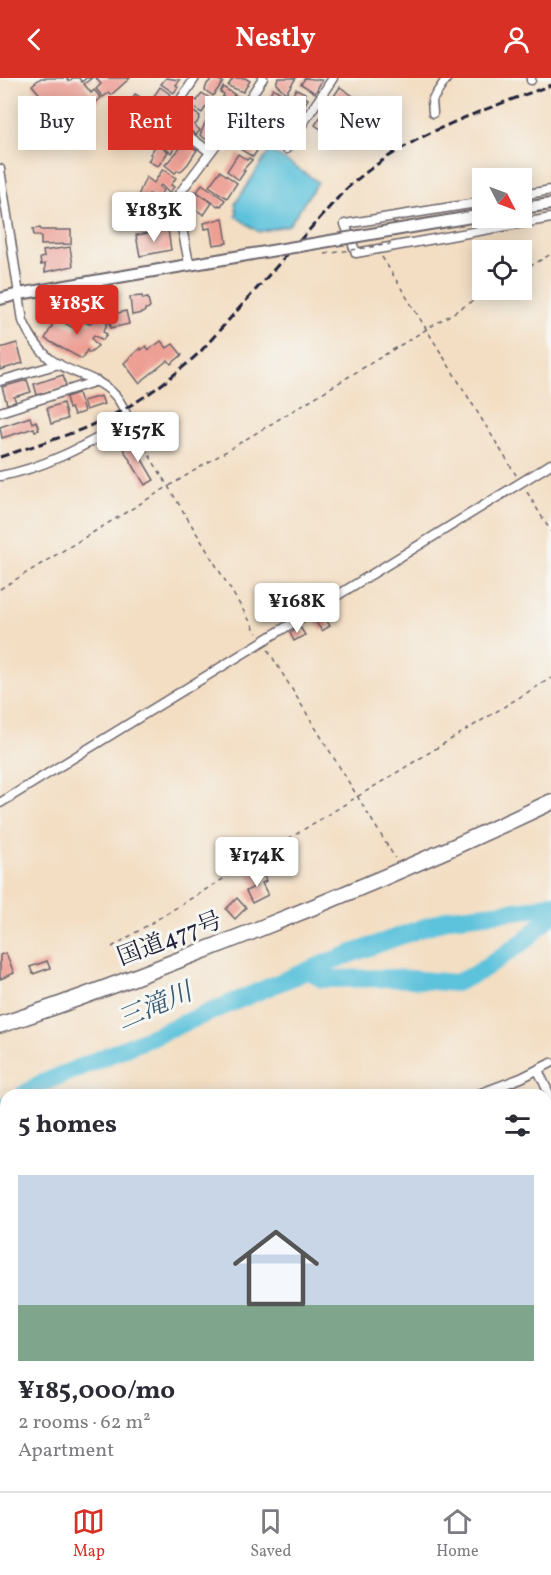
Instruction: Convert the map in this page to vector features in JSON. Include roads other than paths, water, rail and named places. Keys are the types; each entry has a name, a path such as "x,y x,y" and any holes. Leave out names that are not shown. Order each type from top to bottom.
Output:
{"highway":[{"name":"国道477号","path":"0,1025 54,1008 294,916 551,802"}],"street":[{"path":"183,96 195,78"},
{"path":"251,96 263,78"},
{"path":"306,119 333,78"},
{"path":"433,112 432,100 447,78"},
{"path":"189,263 176,198 210,152 193,139"},
{"path":"0,169 3,216 23,321 32,339 51,359 97,381 118,399 135,433"},
{"path":"532,193 551,190"},
{"path":"472,204 345,224 356,253 495,228"},
{"path":"532,207 551,204"},
{"path":"0,299 189,263 472,217"},
{"path":"532,221 551,218"},
{"path":"0,381 59,364"},
{"path":"0,412 97,381"},
{"path":"0,476 20,471 66,453 129,421"},
{"path":"0,803 551,464"},
{"path":"491,1089 551,1063"},
{"path":"538,1070 547,1089"}],"water":[{"path":"270,150 318,182 289,225 259,232 235,216 237,213 235,204"}],"waterway":[{"name":"三滝川","path":"32,1089 328,962 450,918 532,909 551,903"},
{"name":"三滝川","path":"309,970 322,979 397,978 456,983 479,972 527,939 551,915"}],"railway":[{"path":"0,457 94,424 135,403 164,382 201,351 344,191 392,154 468,116 551,85"}]}
